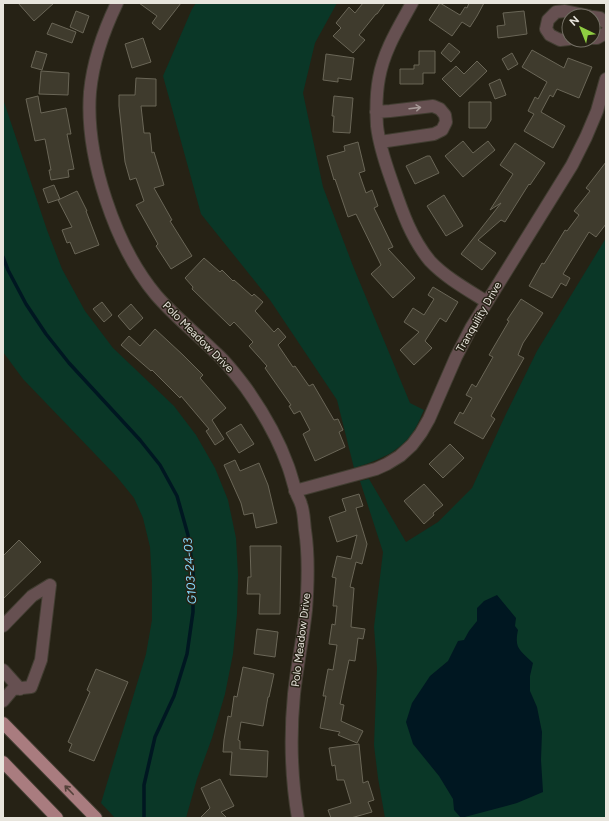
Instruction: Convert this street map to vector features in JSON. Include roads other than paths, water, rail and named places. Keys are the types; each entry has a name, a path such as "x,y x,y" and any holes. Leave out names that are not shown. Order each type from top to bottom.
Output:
{"main road":[{"path":"3,723 96,818"},
{"path":"3,762 57,818"}],"street":[{"name":"Polo Meadow Drive","path":"117,3 100,46 92,76 90,92 92,137 98,169 102,186 117,230 142,275 156,294 173,313 218,354 247,388 278,442 288,466 295,491 302,505 307,541 308,567 306,610 294,693 292,719 293,771 298,818"},
{"path":"412,3 392,38 379,77 376,112 380,142 408,226 422,250 440,271 487,302"},
{"path":"561,11 556,12 548,20 546,29 550,36 561,40"},
{"name":"Tranquility Drive","path":"295,491 376,469 400,456 412,446 429,419 456,357 471,328 572,165 597,112 606,79"},
{"path":"376,112 433,106 440,109 445,115 446,122 442,130 434,134 380,142"},
{"path":"3,626 32,596 50,585 41,660 31,687 13,689 3,701"},
{"path":"3,670 20,689"}],"water":[{"path":"497,595 516,618 515,626 518,630 517,641 519,649 533,663 530,676 530,691 537,707 542,732 541,760 543,792 517,803 461,818 454,810 453,799 439,776 413,744 406,722 412,703 430,676 448,661 458,641 464,640 477,621 477,608 484,601"}],"waterway":[{"name":"G103-24-03","path":"3,257 8,270 26,304 46,334 69,363 140,440 160,465 177,496 188,535 193,571 193,612 187,654 174,696 155,737 144,785 144,818"}]}
